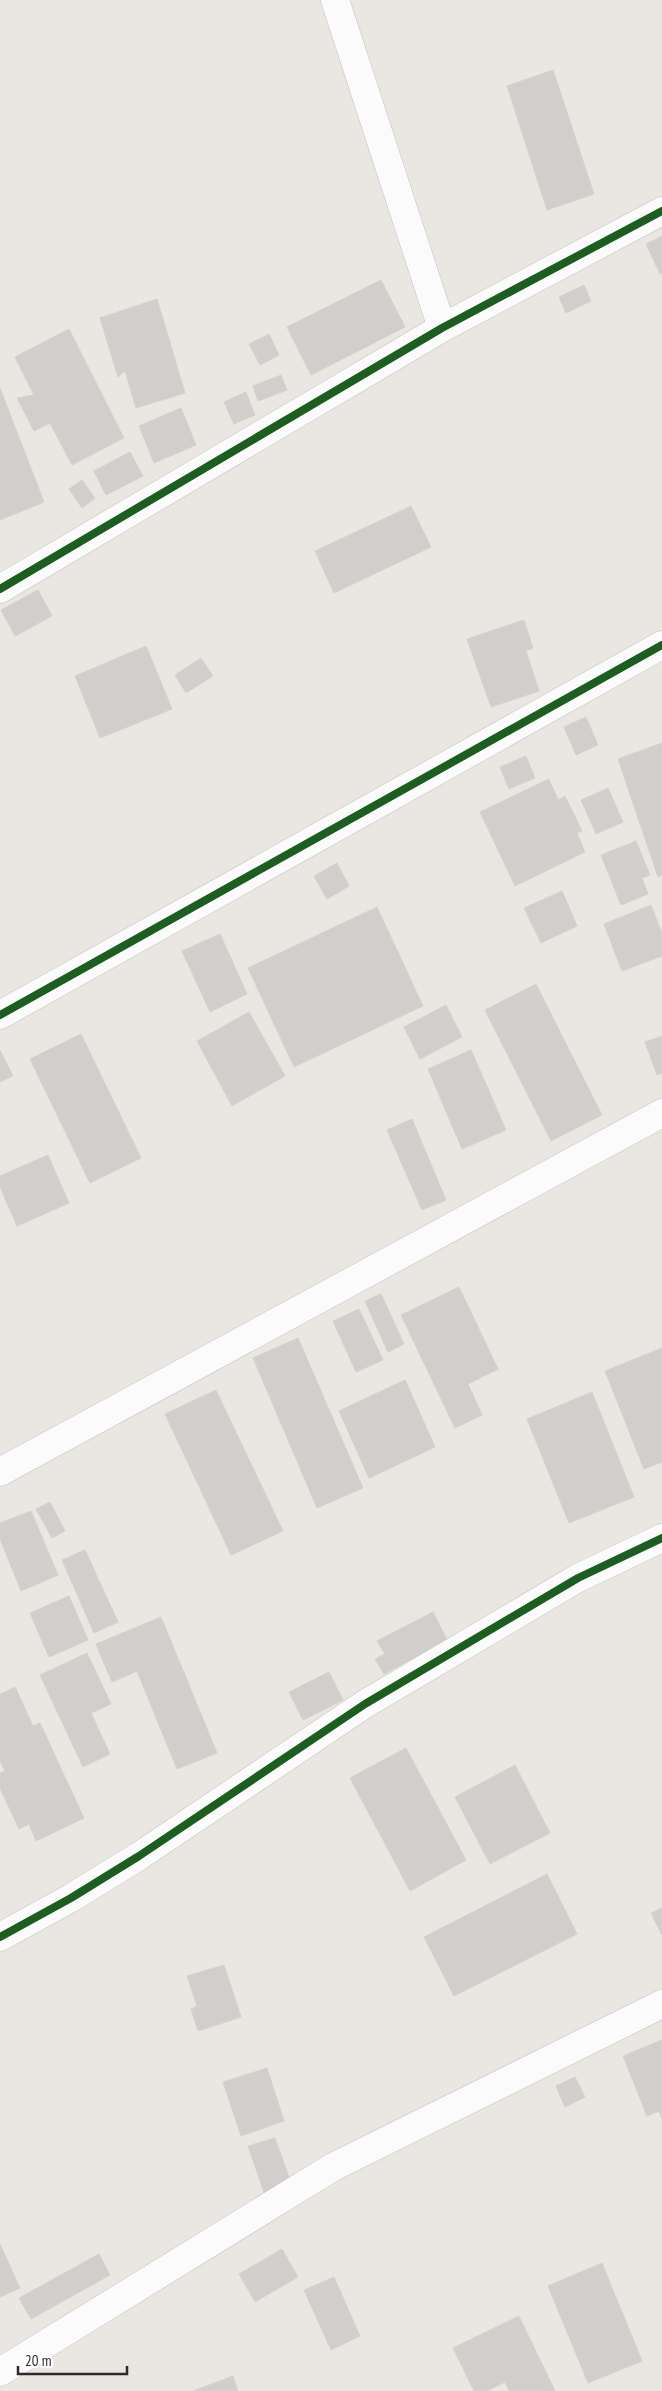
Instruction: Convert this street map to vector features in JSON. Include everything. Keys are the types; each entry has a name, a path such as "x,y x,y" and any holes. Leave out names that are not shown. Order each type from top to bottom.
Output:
{"street":[{"path":"335,0 442,328"},
{"path":"0,589 442,328 662,211"},
{"path":"0,1015 166,924 420,778 662,645"},
{"path":"0,1472 662,1113"},
{"path":"0,1937 71,1898 139,1856 365,1704 578,1578 662,1538"},
{"path":"0,2372 333,2167 662,2004"}],"building":[{"path":"553,70 594,194 547,210 507,86"},
{"path":"662,236 662,273 660,274 646,244"},
{"path":"381,280 405,327 311,375 287,327"},
{"path":"584,285 591,301 566,313 559,297"},
{"path":"157,299 185,393 136,408 125,371 118,377 100,318"},
{"path":"69,329 124,438 72,465 50,423 34,431 17,398 34,395 15,357"},
{"path":"269,334 279,355 260,365 249,344"},
{"path":"281,375 287,390 258,401 253,386"},
{"path":"0,388 44,502 0,520"},
{"path":"246,392 255,415 234,424 224,402"},
{"path":"181,408 196,445 154,463 139,426"},
{"path":"130,452 143,476 106,495 94,471"},
{"path":"82,480 95,498 82,508 69,489"},
{"path":"411,506 431,547 334,593 315,551"},
{"path":"38,590 52,616 15,636 1,610"},
{"path":"524,620 533,648 526,651 539,691 491,707 467,639"},
{"path":"146,646 172,709 100,738 75,676"},
{"path":"201,658 213,676 186,693 175,675"},
{"path":"586,717 598,745 576,755 564,727"},
{"path":"662,743 662,875 658,877 618,759"},
{"path":"526,756 535,778 509,789 500,767"},
{"path":"549,779 558,800 565,796 582,831 577,833 585,852 515,886 480,812"},
{"path":"608,788 623,822 596,834 581,800"},
{"path":"636,841 650,875 642,878 648,894 621,905 601,855"},
{"path":"337,863 349,886 327,899 314,876"},
{"path":"562,891 577,926 541,943 524,908"},
{"path":"651,905 662,934 662,956 622,971 604,924"},
{"path":"377,907 423,1006 294,1067 248,968"},
{"path":"220,934 247,994 210,1012 182,951"},
{"path":"536,984 602,1115 551,1141 485,1010"},
{"path":"446,1005 462,1037 420,1059 404,1027"},
{"path":"249,1012 285,1076 232,1106 197,1041"},
{"path":"81,1034 141,1158 90,1183 30,1059"},
{"path":"662,1036 662,1073 657,1075 645,1042"},
{"path":"0,1050 13,1076 0,1082"},
{"path":"471,1050 506,1130 462,1149 428,1069"},
{"path":"412,1119 446,1200 422,1210 387,1130"},
{"path":"48,1155 69,1203 17,1226 0,1187 0,1176"},
{"path":"459,1287 498,1369 468,1384 482,1415 455,1428 401,1315"},
{"path":"381,1294 404,1344 388,1352 365,1301"},
{"path":"359,1309 383,1360 356,1372 333,1321"},
{"path":"298,1338 363,1488 317,1508 253,1358"},
{"path":"662,1348 662,1462 644,1469 605,1371"},
{"path":"405,1380 435,1447 369,1478 339,1411"},
{"path":"216,1390 283,1531 231,1555 165,1414"},
{"path":"592,1392 634,1497 569,1523 527,1419"},
{"path":"50,1502 65,1531 52,1538 36,1509"},
{"path":"31,1511 58,1575 21,1591 0,1539 0,1523"},
{"path":"85,1550 118,1622 94,1633 62,1560"},
{"path":"69,1596 88,1640 49,1657 30,1613"},
{"path":"433,1612 447,1640 384,1674 375,1659 385,1654 377,1641"},
{"path":"161,1617 217,1753 177,1769 137,1671 112,1682 96,1644"},
{"path":"87,1653 111,1704 91,1713 110,1754 83,1767 40,1675"},
{"path":"329,1672 343,1700 303,1720 289,1692"},
{"path":"15,1687 33,1726 40,1723 84,1818 36,1841 29,1824 19,1829 0,1788 0,1773 5,1771 0,1761 0,1694"},
{"path":"406,1748 466,1860 410,1891 350,1778"},
{"path":"515,1765 550,1833 490,1864 455,1797"},
{"path":"547,1874 577,1934 454,1996 424,1937"},
{"path":"662,1908 662,1935 651,1913"},
{"path":"224,1965 241,2017 198,2031 191,2009 197,2006 187,1976"},
{"path":"662,2040 662,2119 659,2111 647,2116 623,2056"},
{"path":"267,2068 284,2121 241,2136 223,2082"},
{"path":"575,2077 585,2097 565,2107 556,2086"},
{"path":"275,2138 292,2186 265,2195 248,2146"},
{"path":"0,2244 20,2288 0,2297"},
{"path":"282,2249 298,2277 255,2302 239,2274"},
{"path":"99,2254 110,2275 31,2319 19,2298"},
{"path":"602,2263 642,2361 588,2383 548,2286"},
{"path":"334,2277 360,2336 331,2350 304,2290"},
{"path":"519,2316 555,2391 509,2391 505,2382 487,2391 474,2391 453,2348"},
{"path":"233,2376 238,2391 193,2391"}],"cycle path":[{"path":"0,589 442,328 662,211"},
{"path":"0,1015 662,645"},
{"path":"0,1937 71,1898 139,1856 365,1704 578,1578 662,1538"}]}
